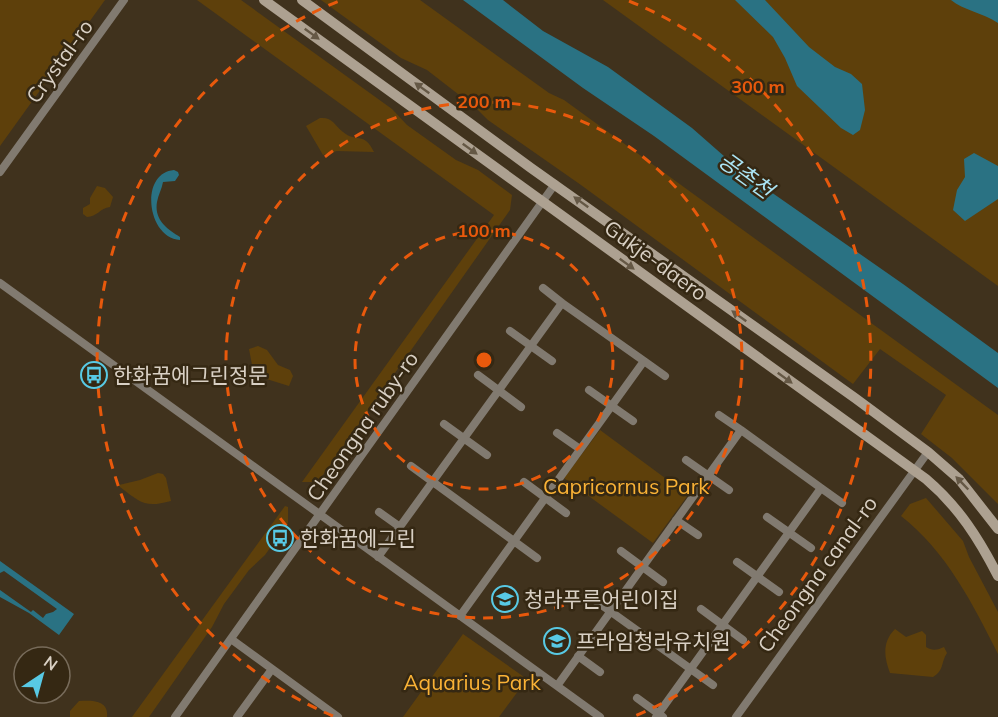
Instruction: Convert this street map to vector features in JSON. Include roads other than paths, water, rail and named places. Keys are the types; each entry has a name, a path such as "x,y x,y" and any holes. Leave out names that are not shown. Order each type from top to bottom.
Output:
{"main road":[{"name":"Gukje-daero","path":"264,0 915,470 938,489 964,518 998,576"},
{"name":"Gukje-daero","path":"302,0 928,452 966,487 998,529"}],"street":[{"name":"Crystal-ro","path":"0,172 124,0"},
{"name":"Cheongna ruby-ro","path":"175,717 555,184"},
{"path":"0,283 600,717"},
{"path":"543,288 665,376"},
{"path":"378,557 562,303"},
{"path":"510,331 552,362"},
{"path":"460,616 644,361"},
{"path":"478,375 521,407"},
{"path":"589,390 633,421"},
{"path":"720,415 843,503"},
{"path":"444,424 487,455"},
{"path":"557,686 741,430"},
{"path":"557,433 580,449"},
{"name":"Cheongna canal-ro","path":"736,717 928,452"},
{"path":"686,460 729,490"},
{"path":"411,466 537,558"},
{"path":"524,482 566,513"},
{"path":"637,698 659,716 821,488"},
{"path":"379,512 400,527"},
{"path":"767,517 811,548"},
{"path":"676,520 698,535"},
{"path":"621,551 663,582"},
{"path":"736,562 779,592"},
{"path":"589,596 713,685"},
{"path":"701,609 743,640"},
{"path":"231,639 338,717"},
{"path":"578,656 600,672"},
{"path":"237,717 272,669"}],"water":[{"name":"공촌천","path":"463,0 503,0 543,31 608,67 692,128 741,171 998,353 998,388 654,136 583,88"},
{"path":"735,0 765,0 809,47 835,67 851,74 862,84 865,110 860,130 853,135 841,128 797,86 773,37"},
{"path":"951,0 998,0 998,23 961,6"},
{"path":"974,153 998,166 998,199 965,221 953,210 957,190 965,177 964,159"},
{"path":"174,170 179,175 175,181 163,182 157,208 162,223 180,237 180,240 169,237 160,229 154,218 152,205 152,193 156,182 163,174"},
{"path":"0,561 74,614 59,635 29,613 0,597 0,590 43,618 57,609 4,571 0,573"}],"place":[{"name":"한화꿈에그린정문","path":"94,375"},
{"name":"한화꿈에그린","path":"280,538"},
{"name":"청라푸른어린이집","path":"505,599"},
{"name":"프라임청라유치원","path":"557,641"}],"park label":[{"name":"Capricornus Park","path":"626,486"},
{"name":"Aquarius Park","path":"472,682"}]}
